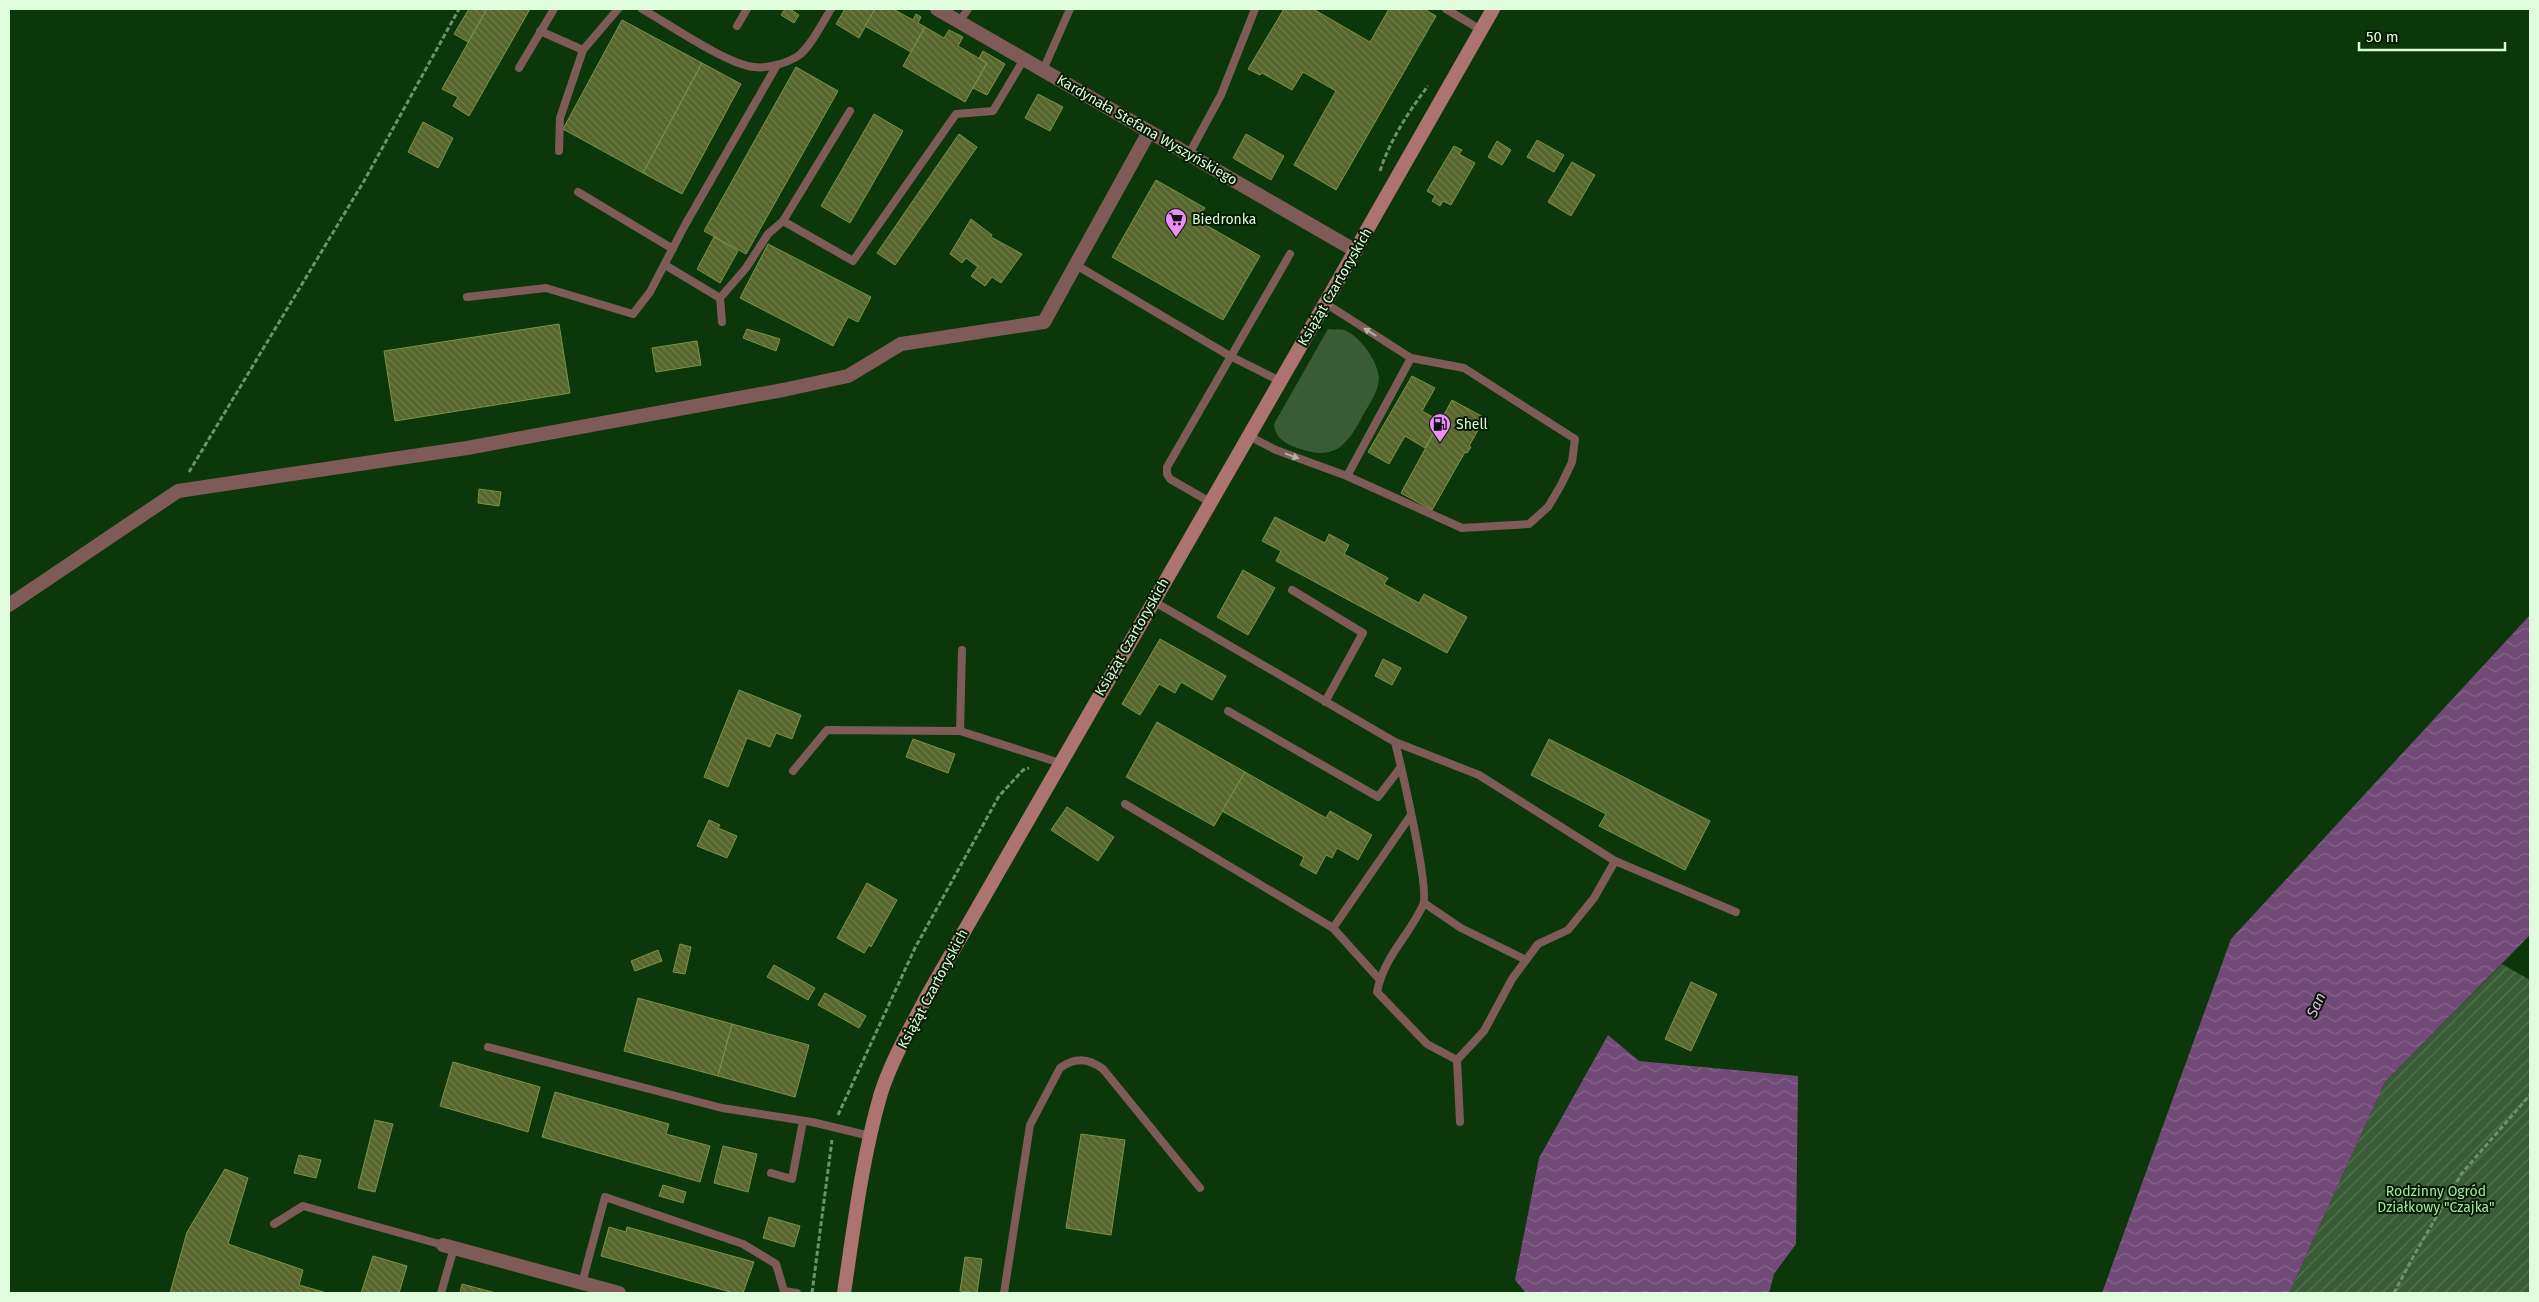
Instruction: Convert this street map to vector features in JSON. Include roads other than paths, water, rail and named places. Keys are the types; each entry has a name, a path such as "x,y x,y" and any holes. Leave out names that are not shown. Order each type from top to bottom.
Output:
{"main road":[{"name":"Książąt Czartoryskich","path":"844,1293 870,1136 882,1092 906,1035 1060,762 1247,436 1356,251 1493,9"}],"street":[{"name":"Kardynała Stefana Wyszyńskiego","path":"937,9 1356,251"},
{"path":"9,605 178,491 467,448 848,376 901,344 1044,322 1149,132"},
{"path":"448,1247 619,1293"}],"lane":[{"path":"518,68 554,9"},
{"path":"559,151 560,118 583,50 618,9"},
{"path":"642,9 731,61 755,68 777,65 799,55 819,30 831,9"},
{"path":"737,26 747,9"},
{"path":"959,22 968,9"},
{"path":"1043,70 1070,9"},
{"path":"1189,154 1221,95 1255,9"},
{"path":"1446,9 1482,30"},
{"path":"540,31 583,50"},
{"path":"783,221 853,261 956,114 993,110 1024,59"},
{"path":"466,297 546,288 632,314 650,292 777,65"},
{"path":"722,322 720,298 746,268 768,234 783,221 850,112"},
{"path":"578,192 673,249"},
{"path":"1210,502 1170,479 1167,474 1167,467 1290,254"},
{"path":"664,265 720,298"},
{"path":"1076,265 1230,356 1280,381"},
{"path":"1247,436 1276,450 1347,476 1462,528 1529,524 1548,507 1561,485 1572,462 1574,439 1464,368 1412,358 1325,303"},
{"path":"1347,476 1412,358"},
{"path":"1292,590 1363,633 1325,702"},
{"path":"1153,601 1396,742 1478,775 1615,861 1736,912"},
{"path":"960,730 962,650"},
{"path":"1228,711 1378,797 1401,767"},
{"path":"793,771 827,730 960,730 1060,762"},
{"path":"1396,742 1411,816 1424,903 1381,974 1377,992 1427,1044 1457,1060"},
{"path":"1125,804 1333,928 1380,980"},
{"path":"1333,928 1411,816"},
{"path":"1460,1122 1457,1060 1484,1031 1512,979 1538,944 1568,930 1594,898 1615,861"},
{"path":"1424,903 1461,928 1526,960"},
{"path":"488,1047 722,1108 804,1121 870,1136"},
{"path":"1004,1293 1030,1125 1060,1068 1068,1062 1086,1060 1103,1069 1200,1188"},
{"path":"771,1173 792,1179 804,1121"},
{"path":"582,1283 605,1197 743,1244 776,1264 784,1291 797,1293"},
{"path":"274,1224 303,1206 448,1247 441,1293"}],"water":[{"name":"San","path":"2530,615 2530,935 2385,1082 2289,1293 2102,1293 2231,939"},
{"path":"1608,1035 1639,1061 1798,1076 1796,1244 1774,1274 1769,1293 1526,1293 1515,1280 1539,1158"}],"place":[{"name":"Biedronka","path":"1176,238"},
{"name":"Shell","path":"1440,443"}],"park label":[{"name":"Rodzinny Ogród Działkowy \"Czajka\"","path":"2436,1200"}]}
